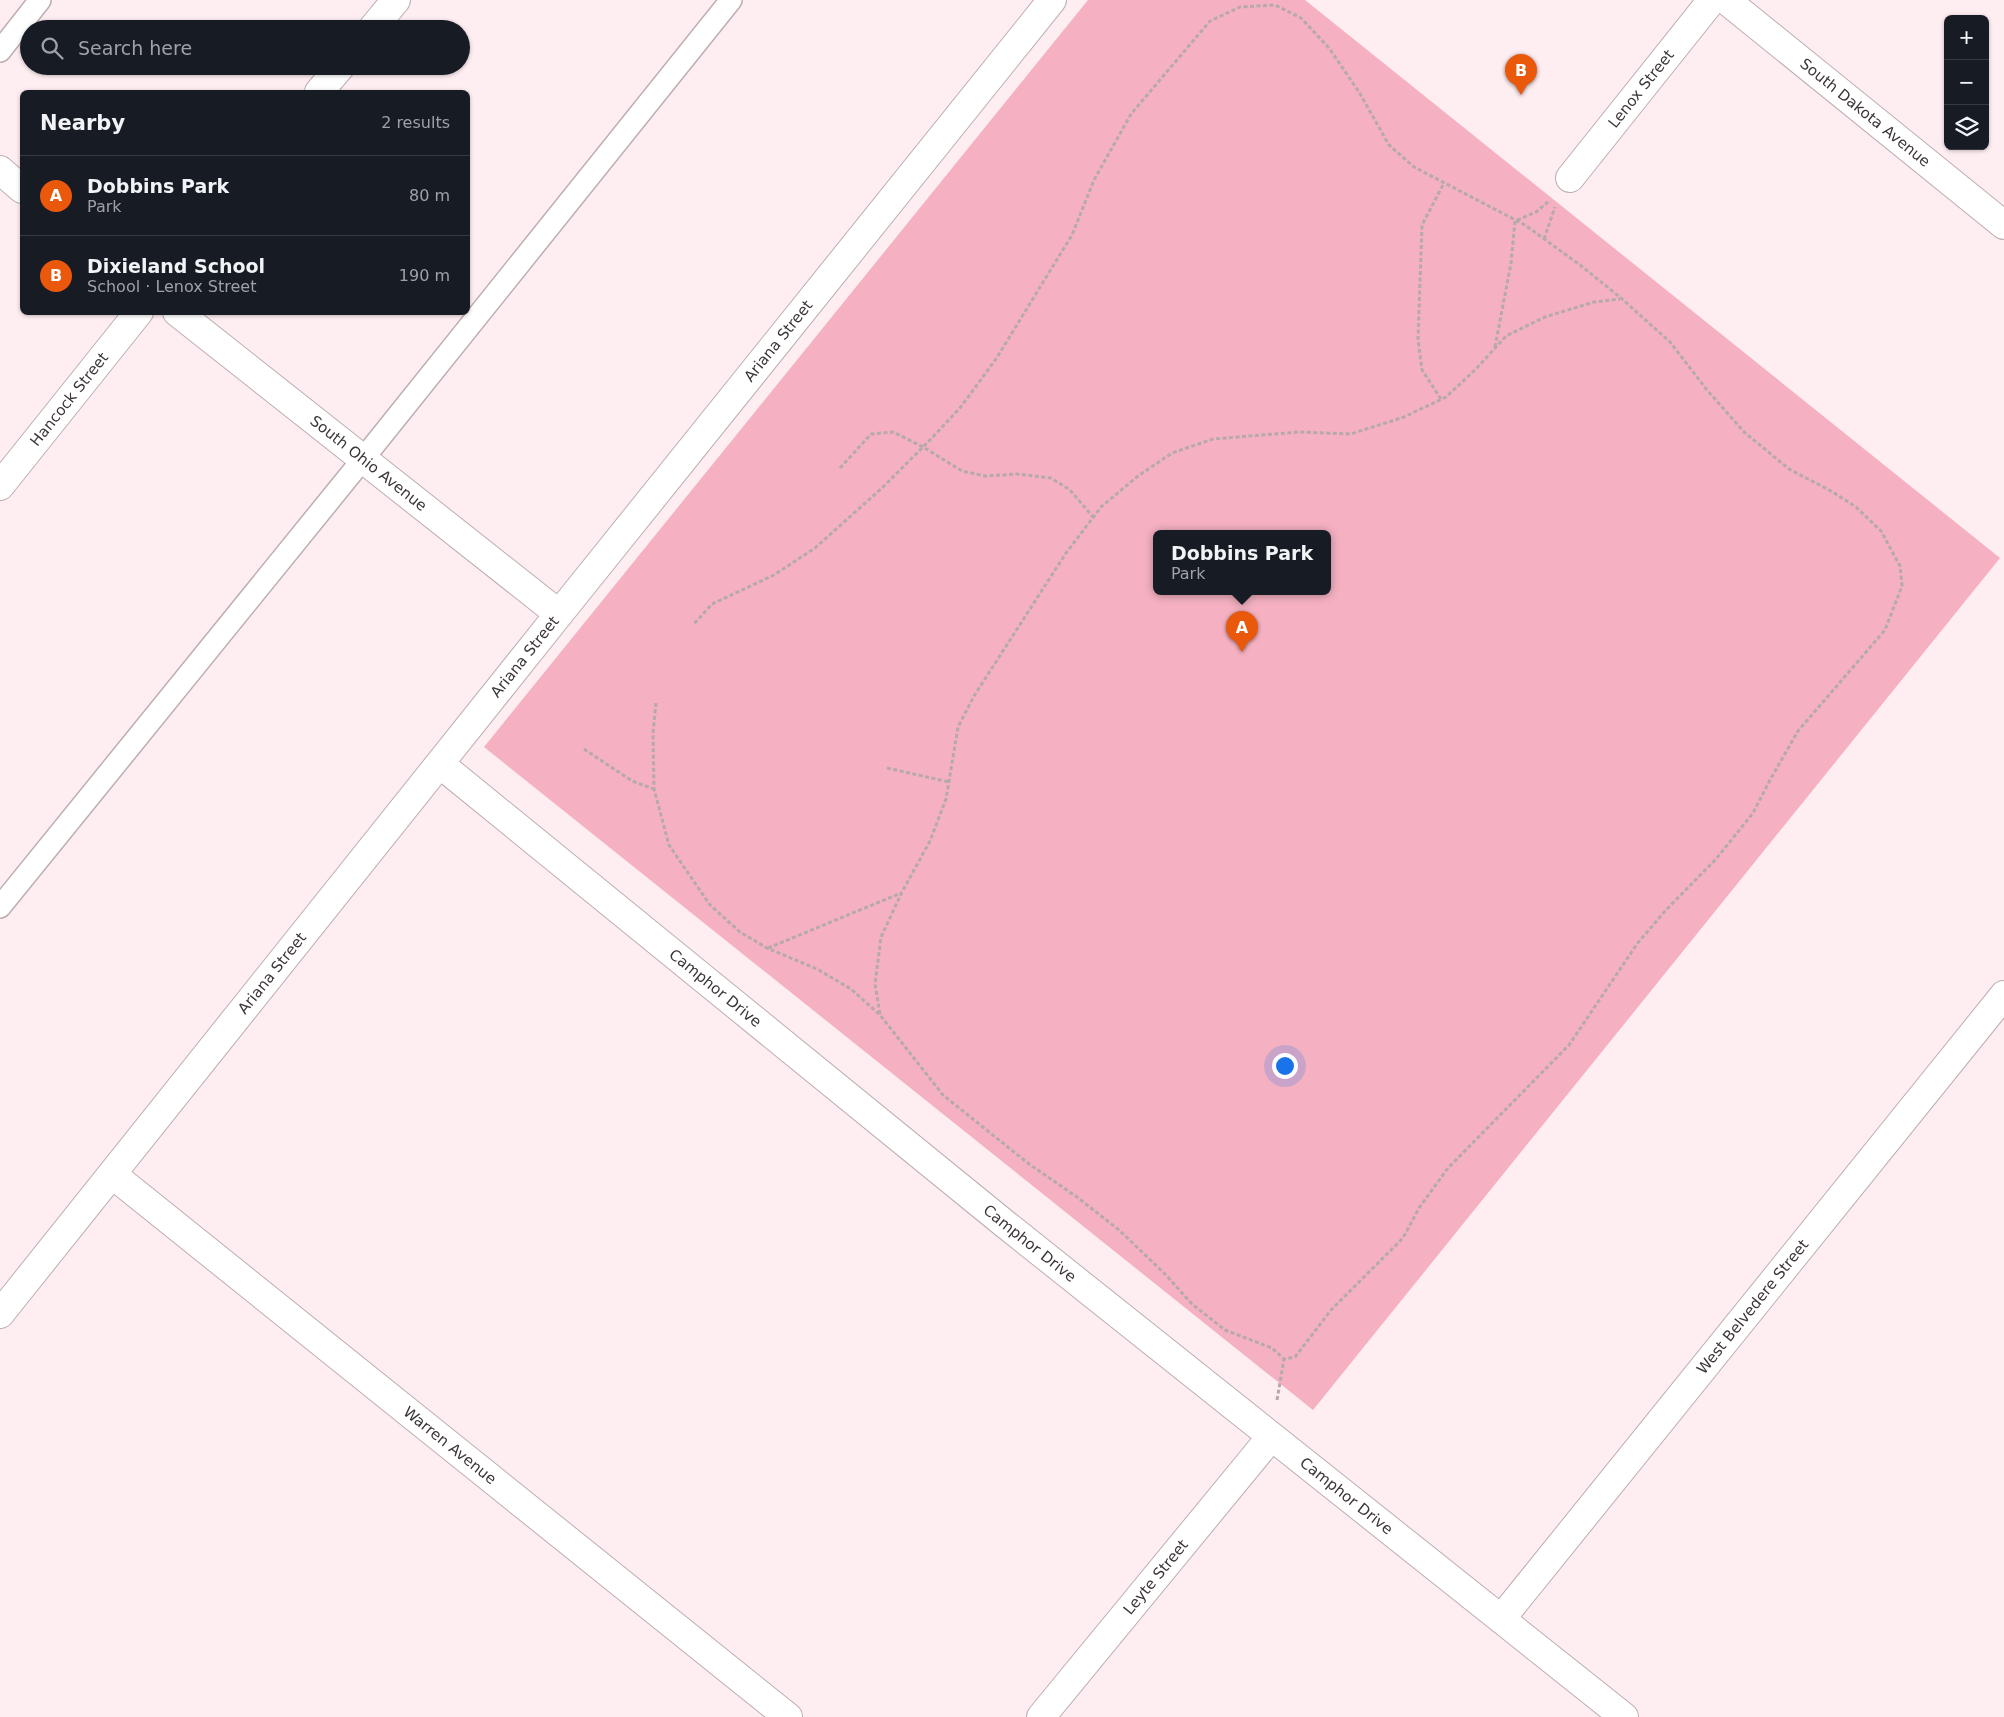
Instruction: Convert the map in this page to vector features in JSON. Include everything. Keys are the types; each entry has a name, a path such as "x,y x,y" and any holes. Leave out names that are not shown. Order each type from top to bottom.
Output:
{"street":[{"path":"379,20 396,0"},
{"name":"Ariana Street","path":"0,1314 1052,0"},
{"name":"Lenox Street","path":"1565,185 1712,0"},
{"name":"South Dakota Avenue","path":"1726,0 2004,225"},
{"path":"321,90 333,75"},
{"path":"0,170 20,186"},
{"name":"Hancock Street","path":"0,486 137,315"},
{"name":"South Ohio Avenue","path":"181,315 559,614"},
{"name":"Camphor Drive","path":"440,764 1013,1230 1624,1717"},
{"name":"West Belvedere Street","path":"1501,1619 2004,995"},
{"name":"Warren Avenue","path":"113,1175 788,1717"},
{"name":"Leyte Street","path":"1041,1717 1271,1437"}],"lane":[{"path":"24,20 40,0"},
{"path":"0,907 363,459 731,0"},
{"path":"0,51 20,26"}],"path":[{"path":"656,703 653,733 654,789 669,845 710,905 740,932 767,948 817,969 851,989 880,1015 943,1095 1029,1164 1077,1197 1119,1230 1165,1274 1192,1304 1225,1330 1272,1348 1284,1359 1295,1357 1331,1310 1402,1238 1419,1208 1448,1168 1569,1045 1637,944 1665,911 1716,859 1753,814 1798,731 1885,630 1902,586 1900,566 1881,531 1856,507 1831,491 1789,469 1744,432 1707,390 1670,342 1621,298 1544,239 1515,221 1414,167 1389,145 1359,92 1329,48 1301,18 1275,5 1240,8 1210,21 1130,114 1094,180 1072,235 996,359 960,408 882,488 816,548 774,575 712,604 693,625"},
{"path":"1441,399 1422,370 1418,339 1422,225 1444,184"},
{"path":"1515,221 1536,212 1565,185"},
{"path":"1544,239 1565,185"},
{"path":"1495,348 1511,263 1515,221"},
{"path":"880,1015 875,984 881,937 902,892 930,841 946,799 958,727 974,696 1066,553 1101,507 1130,482 1172,453 1213,439 1299,432 1351,434 1404,417 1446,397 1476,369 1506,336 1545,317 1594,302 1621,298"},
{"path":"840,468 871,434 893,432 923,447 962,471 985,476 1017,474 1051,478 1070,490 1093,517"},
{"path":"584,748 632,781 654,789"},
{"path":"887,768 949,782"},
{"path":"767,948 902,892"}],"shaded area":[{"path":"1088,0 1305,0 2000,558 1313,1410 484,747"}],"place":[{"name":"Dixieland School","path":"1521,95"},
{"name":"Dobbins Park","path":"1242,652"}]}
